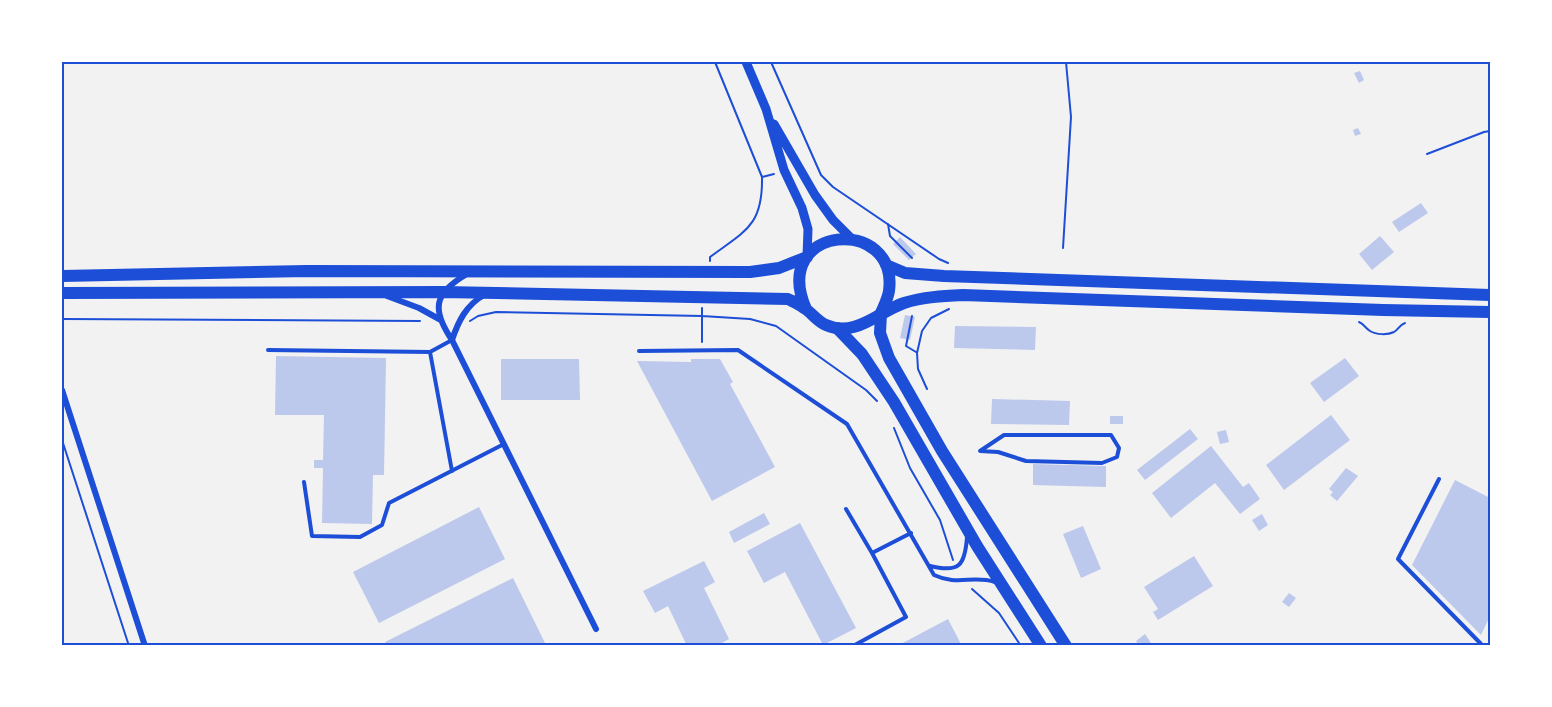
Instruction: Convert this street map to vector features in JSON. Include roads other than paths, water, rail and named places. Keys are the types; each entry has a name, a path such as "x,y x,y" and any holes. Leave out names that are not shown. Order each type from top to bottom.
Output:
{"main road":[{"path":"806,309 800,294 800,270 816,247 839,238 852,239 873,249 886,265 889,293 881,313 880,333 889,358 942,451 1066,645"},
{"path":"62,276 474,270 750,272 779,268 807,258"},
{"path":"886,265 905,273 944,276 1491,295"},
{"path":"62,293 443,292 788,298 806,309 815,319 837,328 862,354 894,402 1001,584 1041,645"},
{"path":"837,328 856,327 904,303 928,297 963,295 1491,312"}],"street":[{"path":"746,62 766,109 784,170 802,208 808,229 807,258"},
{"path":"766,109 815,195 833,220 852,239"},
{"path":"439,319 443,292 454,281 474,270"},
{"path":"375,292 411,304 439,319 452,340 596,629"},
{"path":"452,340 460,321 473,302 493,293"},
{"path":"62,390 145,645"}],"lane":[{"path":"268,350 430,351 452,340"},
{"path":"430,351 452,471"},
{"path":"639,351 738,351 847,424 934,575 945,581 987,580 1001,584"},
{"path":"1004,435 1111,435 1119,448 1117,457 1102,463 1026,461 998,452 980,451 1004,435"},
{"path":"304,482 312,536 360,537 382,525 389,503 504,444"},
{"path":"1439,479 1398,559 1483,645"},
{"path":"846,509 906,617 853,645"},
{"path":"929,566 947,570 957,566 966,556 968,530"},
{"path":"872,553 911,533"}]}
